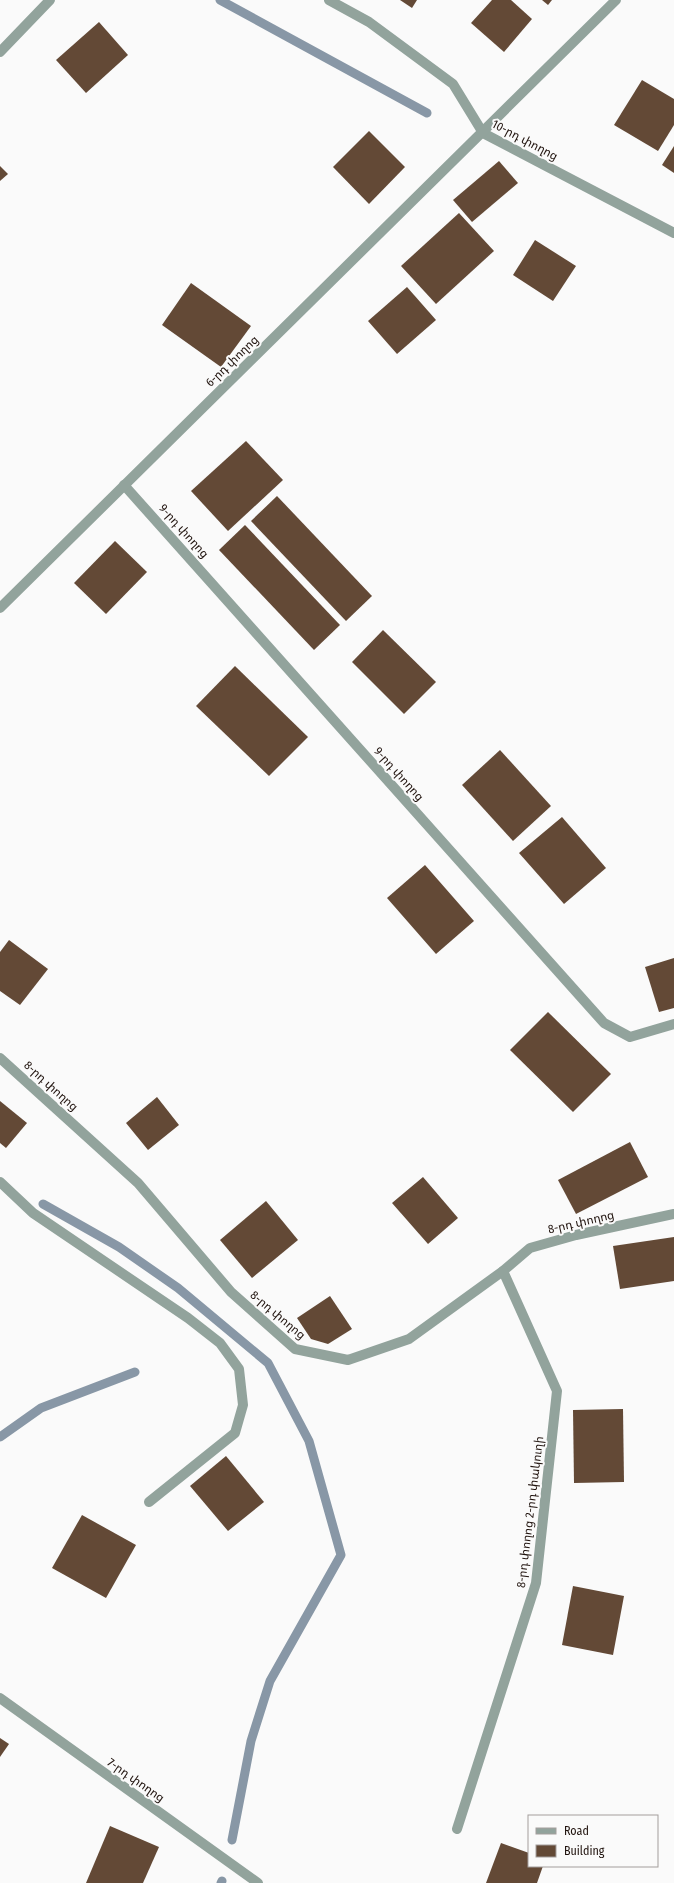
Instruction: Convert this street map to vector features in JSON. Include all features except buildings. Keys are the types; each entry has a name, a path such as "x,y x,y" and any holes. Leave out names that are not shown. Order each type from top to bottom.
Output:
{"street":[{"path":"0,52 50,0"},
{"name":"10-րդ փողոց","path":"329,0 369,22 453,84 483,133 674,233"},
{"name":"6-րդ փողոց","path":"0,608 483,133 616,0"},
{"name":"9-րդ փողոց","path":"124,485 604,1023 630,1037 674,1024"},
{"name":"8-րդ փողոց","path":"0,1058 138,1183 231,1292 295,1349 348,1360 409,1339 503,1271 530,1248 576,1235 674,1214"},
{"path":"0,1182 33,1213 188,1318 220,1343 239,1369 243,1405 235,1433 149,1502"},
{"name":"8-րդ փողոց 2-րդ փակուղի","path":"457,1829 536,1583 557,1392 503,1271"},
{"name":"7-րդ փողոց","path":"0,1698 258,1883"}],"waterway":[{"path":"220,0 427,113"},
{"path":"43,1204 119,1247 178,1288 268,1363 309,1441 341,1555 270,1681 251,1741 232,1840"},
{"path":"0,1437 41,1408 135,1372"}]}
